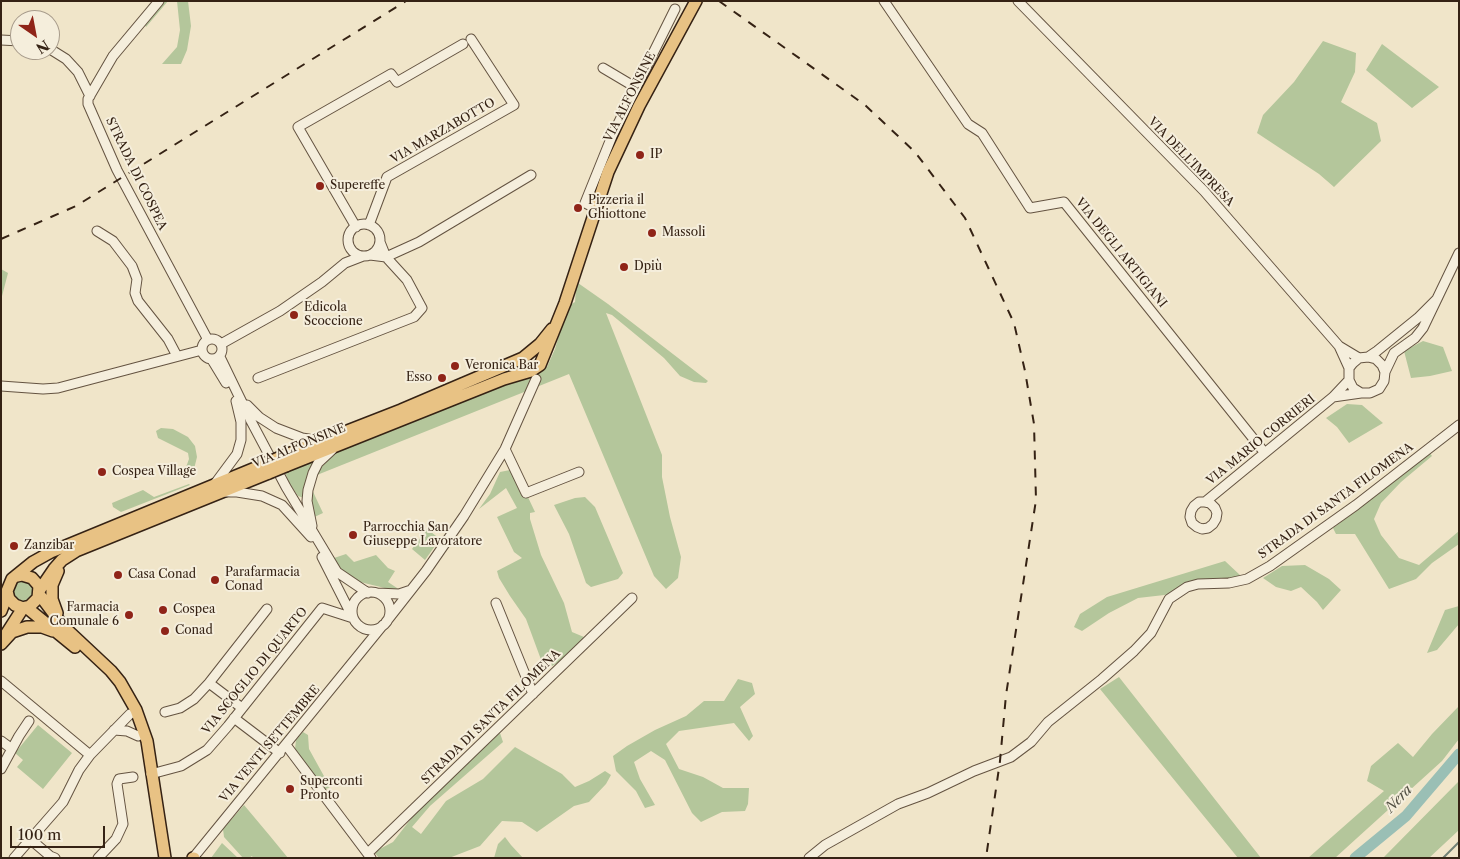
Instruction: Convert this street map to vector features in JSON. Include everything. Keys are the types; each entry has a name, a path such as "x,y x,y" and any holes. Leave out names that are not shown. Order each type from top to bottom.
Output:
{"main road":[{"name":"VIA ALFONSINE","path":"285,461 341,443 504,379 533,375 540,365 558,322 608,172 639,106 696,1"},
{"name":"VIA ALFONSINE","path":"17,576 33,562 51,552 267,469 321,442 523,358 540,344 558,322"},
{"name":"VIA ALFONSINE","path":"39,592 62,560 76,551 217,489"},
{"path":"60,629 52,599 52,585 64,562 76,551"},
{"path":"1,611 9,583 17,576 22,575 32,578 36,581 39,592 60,629 113,685 130,714 138,736 158,858"},
{"path":"1,643 25,607 33,604 39,592"},
{"path":"7,595 11,602 25,607 60,629 107,666 128,694 143,729 165,858"},
{"path":"1,643 12,632 28,627 60,629"}],"street":[{"path":"90,96 113,56 159,1"},
{"name":"VIA DEGLI ARTIGIANI","path":"884,1 968,124 982,133 1030,208 1064,202 1264,452"},
{"name":"VIA DELL'IMPRESA","path":"1018,1 1204,191 1339,346 1349,368"},
{"name":"VIA ALFONSINE","path":"595,208 585,203 612,136 675,9"},
{"name":"VIA MARZABOTTO","path":"356,227 298,127 392,74 396,82 467,42 514,105 387,177 369,225"},
{"name":"STRADA DI COSPEA","path":"60,55 78,72 90,96 88,104 116,170 208,340"},
{"name":"VIA ALFONSINE","path":"603,68 635,87"},
{"path":"258,378 414,317 422,308 407,280 386,257 377,232 369,225 356,227 352,230 348,240 354,253 386,257 419,242 531,175"},
{"path":"97,231 113,241 132,266 136,279 135,293 138,300 168,339 177,356"},
{"path":"221,344 280,311 322,282 345,263 376,251 380,242"},
{"path":"345,263 351,249"},
{"name":"VIA MARIO CORRIERI","path":"1334,397 1370,393 1379,389 1384,381 1385,372 1394,353 1415,338 1423,328 1459,253"},
{"name":"VIA MARIO CORRIERI","path":"1349,368 1405,329 1436,300"},
{"path":"1405,329 1409,330 1415,338"},
{"path":"214,339 221,344 223,349 216,358 204,356 203,344 208,340 214,339"},
{"name":"VIA DELL'IMPRESA","path":"1339,346 1364,358"},
{"path":"1,386 43,389 58,388 202,350"},
{"path":"216,358 293,499 368,643"},
{"path":"523,358 529,364 533,375"},
{"path":"1364,358 1376,359 1382,364 1385,372"},
{"path":"1349,368 1349,380 1353,388 1361,393"},
{"name":"VIA VENTI SETTEMBRE","path":"193,858 385,624 464,516 505,449 533,375"},
{"name":"VIA MARIO CORRIERI","path":"1205,502 1264,452 1334,397 1349,380"},
{"path":"238,400 276,428 302,438 321,442"},
{"path":"238,400 241,440 237,454 217,489 262,496 282,505 312,535 337,572 371,592 384,597 390,612 385,624 372,630 366,629 355,620 352,608 357,598"},
{"name":"STRADA DI SANTA FILOMENA","path":"809,858 825,846 898,804 928,793 974,771 1012,757 1031,742 1048,722 1134,651 1151,633 1169,599 1187,587 1198,584 1228,583 1247,578 1270,566 1356,505 1459,426"},
{"path":"312,535 307,501 313,473 318,463 341,443"},
{"path":"505,449 526,493 579,472"},
{"path":"346,602 371,592 399,594 411,590"},
{"name":"STRADA DI SANTA FILOMENA","path":"286,745 370,855 632,598"},
{"path":"496,603 533,694"},
{"name":"VIA SCOGLIO DI QUARTO","path":"151,774 181,766 207,750 322,608 355,620"},
{"path":"165,712 180,708 194,699 209,683 267,609"},
{"path":"1,681 90,755"},
{"path":"209,683 242,708"},
{"path":"25,701 29,721"},
{"path":"14,858 63,802 79,770 90,755 130,714"},
{"path":"1,769 29,721 42,716"},
{"name":"VIA VENTI SETTEMBRE","path":"234,718 280,754"},
{"path":"114,730 127,731 138,736"},
{"path":"1,741 12,750"},
{"path":"98,858 116,839 124,824 117,784 119,779 133,777"},
{"path":"30,839 55,858"}],"green space":[{"path":"152,1 168,1 146,27 140,17"},
{"path":"177,1 188,1 191,26 187,50 181,64 162,64 177,47 180,30"},
{"path":"1323,41 1356,53 1355,72 1341,102 1377,123 1381,141 1334,187 1319,174 1257,133 1263,115 1294,82"},
{"path":"1382,44 1439,87 1412,108 1366,70"},
{"path":"1,269 8,273 1,300"},
{"path":"578,283 708,381 706,383 694,382 680,376 664,358 612,315 606,313 662,455 662,477 681,557 678,578 666,589 654,576 569,374 307,479 323,513 308,520 304,498 298,496 288,481 285,471 547,367 555,349 567,307 575,302"},
{"path":"1423,341 1443,347 1452,371 1411,378 1404,351"},
{"path":"1347,404 1362,405 1383,423 1349,443 1337,427 1326,418"},
{"path":"161,428 173,429 188,437 195,446 197,457 191,474 185,470 189,459 188,453 158,438 156,431"},
{"path":"1427,449 1432,456 1401,482 1381,503 1374,519 1381,535 1399,558 1419,565 1459,531 1459,544 1432,563 1416,579 1389,589 1355,534 1336,534 1333,528"},
{"path":"510,470 526,493 535,512 530,513 530,519 541,555 564,603 572,632 584,637 572,654 552,666 543,665 526,619 499,578 497,571 522,558 514,552 497,517 517,508 506,488 479,509 490,494 500,472"},
{"path":"189,484 121,512 113,507 112,503 143,490 154,497"},
{"path":"585,497 595,507 623,573 618,579 591,587 586,583 569,534 554,505 575,498"},
{"path":"427,529 440,539 425,560 412,549"},
{"path":"346,554 354,562 376,555 388,568 395,571 388,582 400,590 360,582 344,573 331,559"},
{"path":"1225,561 1241,576 1230,581 1173,594 1138,598 1109,613 1082,631 1074,627 1080,614 1107,597"},
{"path":"1305,565 1329,579 1341,590 1323,610 1301,587 1291,591 1276,587 1263,578 1282,566"},
{"path":"23,581 31,584 34,592 31,600 23,603 15,600 12,592 15,584"},
{"path":"1459,606 1459,624 1437,650 1427,653 1445,610"},
{"path":"1119,677 1261,858 1238,858 1100,689"},
{"path":"738,679 752,683 755,694 740,707 753,736 749,741 734,723 679,731 666,744 679,769 703,777 723,788 749,788 748,804 745,811 722,812 701,822 692,813 665,760 651,751 634,762 640,779 655,805 645,808 636,791 616,771 613,756 655,730 686,716 704,701 724,701"},
{"path":"1459,706 1459,739 1442,761 1335,858 1308,858 1384,791 1367,781 1371,766 1398,743 1413,757"},
{"path":"38,725 72,753 43,789 17,767 23,760 15,753"},
{"path":"303,732 308,735 309,749 330,787 324,790 295,749 296,740"},
{"path":"500,733 503,742 430,806 412,827 421,834 446,801 483,779 515,747 562,774 575,787 605,771 611,775 606,784 589,802 574,806 537,832 522,822 502,821 480,846 449,858 379,858 374,852 393,842 420,807 485,743"},
{"path":"1459,781 1459,830 1429,858 1383,858"},
{"path":"244,805 288,858 253,858 252,856 243,858 224,837 223,829"},
{"path":"505,837 523,858 494,858 498,844"},
{"path":"222,843 238,858 211,858"}],"waterway":[{"name":"Nera","path":"1355,858 1406,816 1459,754"},
{"path":"1443,858 1459,842"}],"railway":[{"path":"1,239 76,206 406,1"},
{"path":"719,1 865,105 915,152 965,218 1014,323 1034,424 1036,500 1006,695 1000,761 986,858"}],"place":[{"name":"IP","path":"640,155"},
{"name":"Supereffe","path":"320,186"},
{"name":"Pizzeria il Ghiottone","path":"578,208"},
{"name":"Massoli","path":"652,233"},
{"name":"Dpiù","path":"624,267"},
{"name":"Edicola Scoccione","path":"294,315"},
{"name":"Veronica Bar","path":"455,366"},
{"name":"Esso","path":"442,378"},
{"name":"Cospea Village","path":"102,472"},
{"name":"Parrocchia San Giuseppe Lavoratore","path":"353,535"},
{"name":"Zanzibar","path":"14,546"},
{"name":"Casa Conad","path":"118,575"},
{"name":"Parafarmacia Conad","path":"215,580"},
{"name":"Cospea","path":"163,610"},
{"name":"Farmacia Comunale 6","path":"129,615"},
{"name":"Conad","path":"165,631"},
{"name":"Superconti Pronto","path":"290,789"}]}
